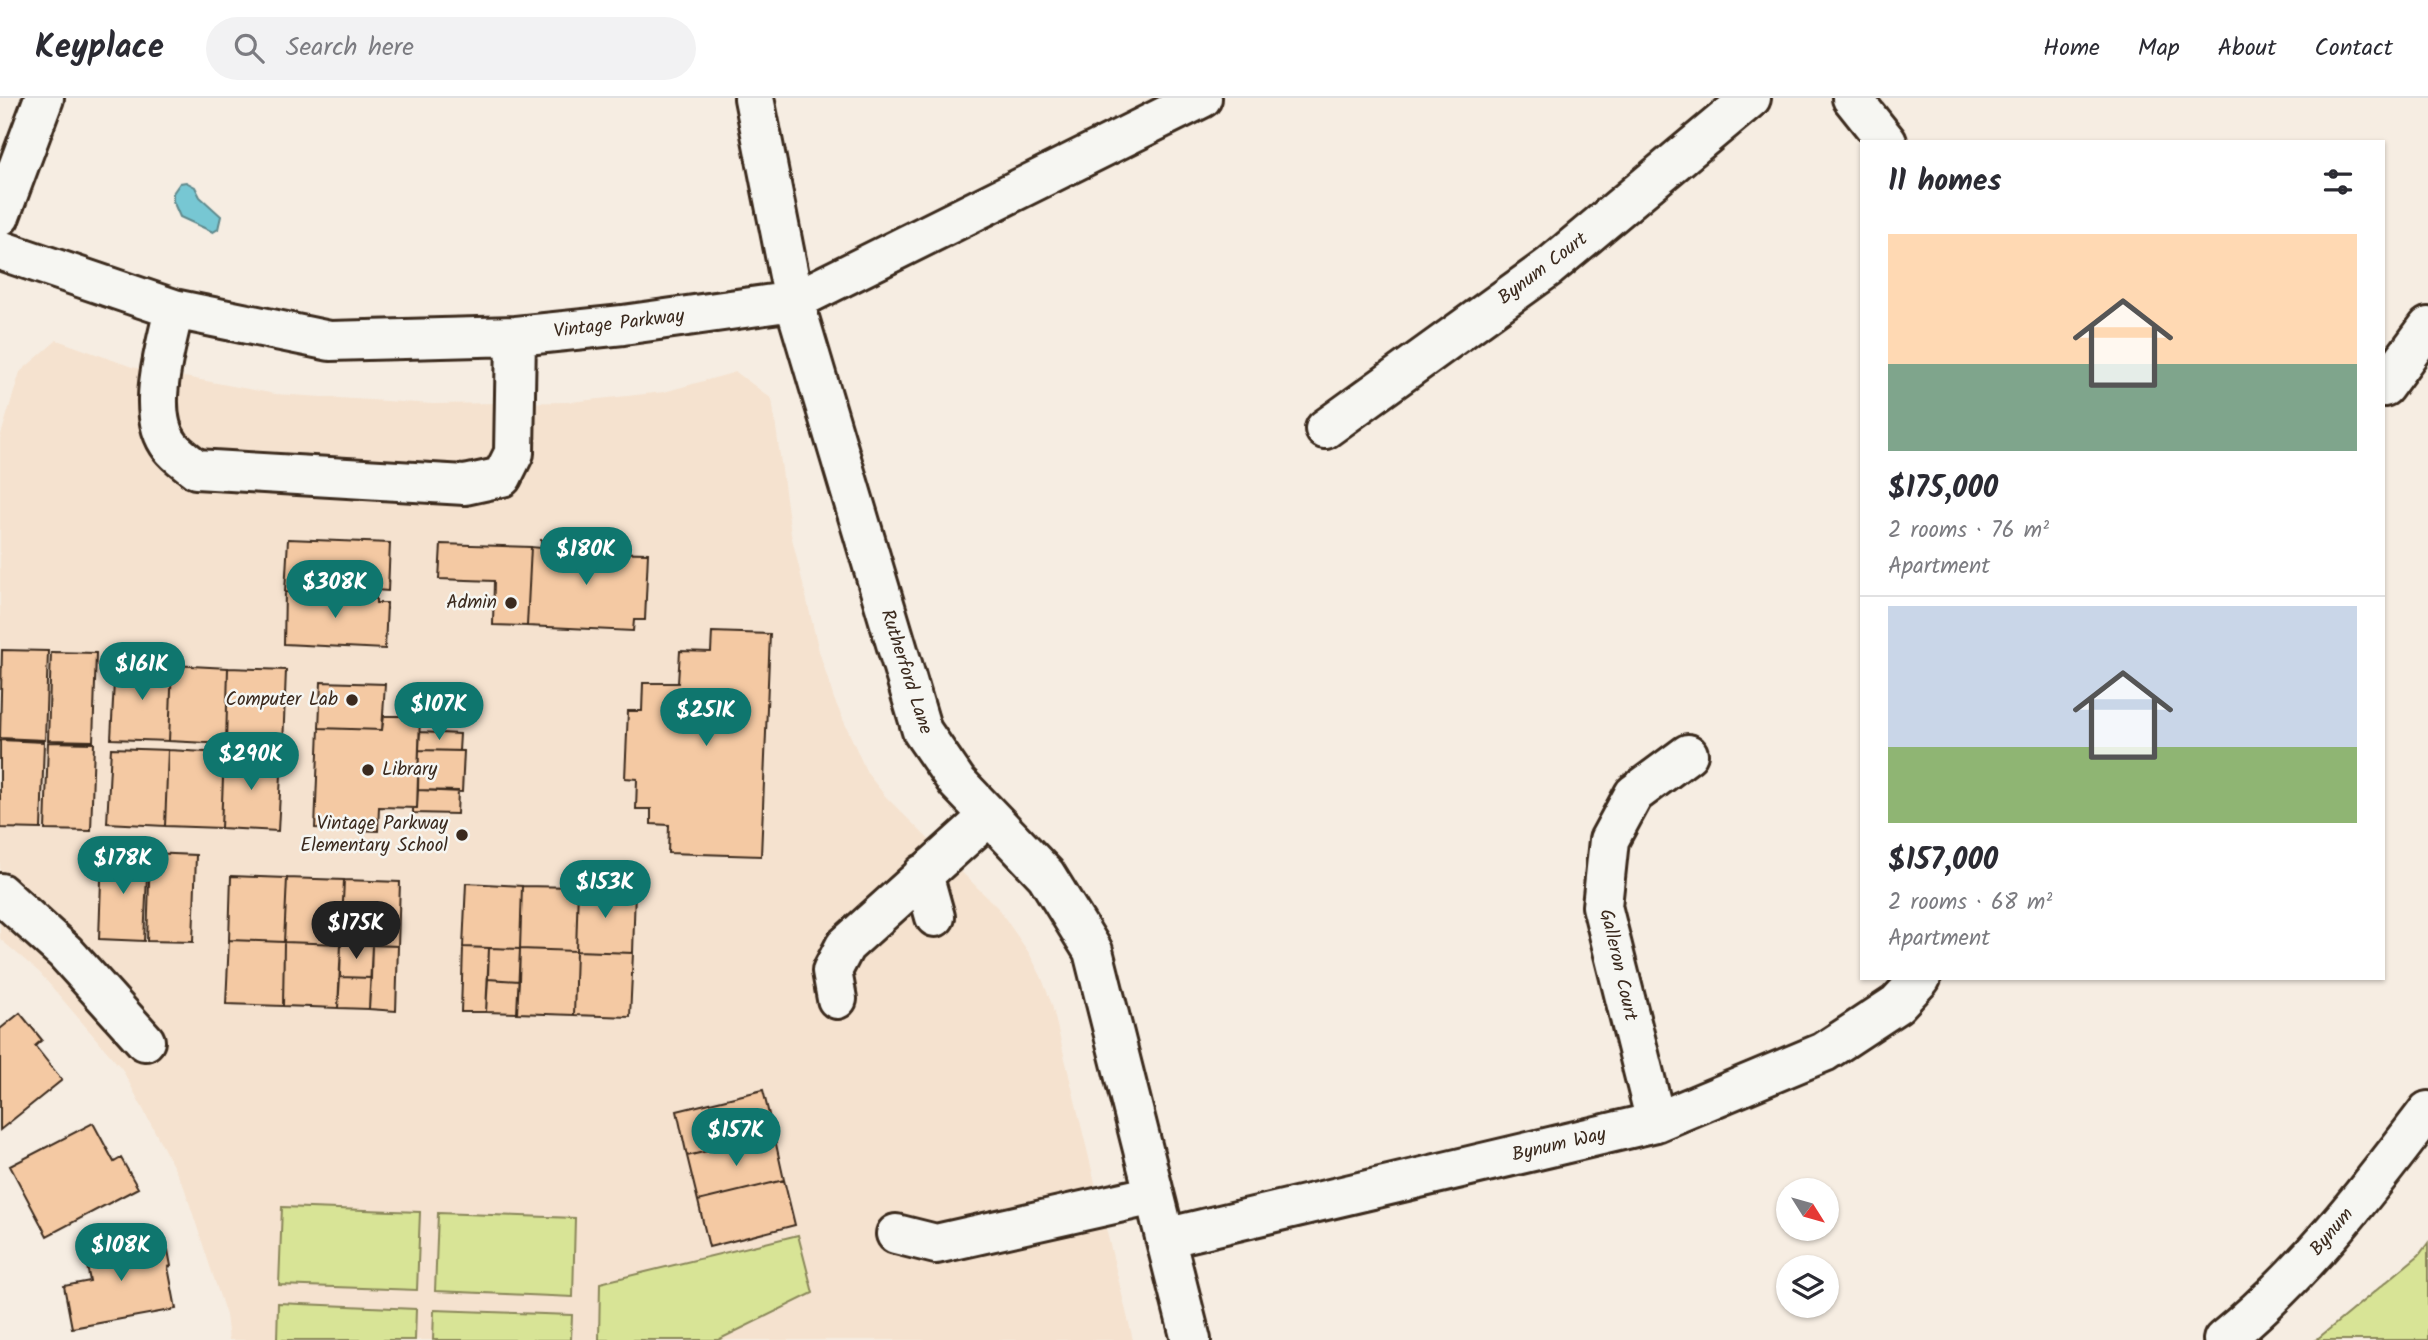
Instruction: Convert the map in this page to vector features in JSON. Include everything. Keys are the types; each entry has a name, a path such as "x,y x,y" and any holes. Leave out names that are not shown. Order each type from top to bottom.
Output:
{"street":[{"path":"0,216 44,98"},
{"name":"Rutherford Lane","path":"754,98 794,301 922,731 957,782 1046,875 1093,951 1165,1238"},
{"name":"Vintage Parkway","path":"0,250 174,309 330,341 516,336 623,325 794,301 1202,98"},
{"name":"Bynum Court","path":"1325,429 1549,267 1751,98"},
{"path":"1852,98 1884,140"},
{"path":"174,309 163,364 157,415 170,447 196,469 465,485 502,477 514,453 516,336"},
{"path":"2385,386 2428,327"},
{"name":"Galleron Court","path":"1656,1122 1602,906 1609,840 1634,794 1688,754"},
{"path":"837,999 832,971 845,946 989,816"},
{"path":"923,874 934,917"},
{"path":"0,893 65,952 145,1041"},
{"name":"Bynum Way","path":"1165,1238 1656,1122 1824,1052 1897,1004 1919,980"},
{"name":"Bynum","path":"2223,1340 2248,1320 2309,1259 2378,1177 2428,1111"},
{"path":"896,1234 936,1244 1013,1214 1154,1195"},
{"path":"1165,1238 1191,1340"}],"shaded area":[{"name":"Vintage Parkway Elementary School","path":"57,340 132,367 275,394 433,404 571,402 664,392 736,372 772,399 791,534 819,651 834,699 867,773 886,797 998,908 1029,953 1041,976 1052,1005 1133,1340 229,1340 226,1315 184,1187 122,1069 39,972 0,939 0,438 20,372"}],"green space":[{"path":"282,1207 420,1212 417,1290 279,1285"},
{"path":"438,1213 575,1218 573,1297 435,1291"},
{"path":"798,1235 813,1293 718,1340 599,1340 600,1283"},
{"path":"2428,1243 2428,1340 2316,1340 2419,1255"},
{"path":"278,1303 416,1309 415,1340 277,1340"},
{"path":"434,1310 572,1315 571,1340 433,1340"}],"water":[{"path":"186,182 195,187 200,197 221,216 218,229 213,232 180,217 173,201 173,193 180,183"}],"building":[{"path":"288,539 390,543 388,591 376,590 376,595 285,592"},
{"path":"541,540 601,542 600,552 648,553 645,620 634,620 633,631 527,626 531,547 541,548"},
{"name":"Admin","path":"441,544 531,547 527,626 493,625 494,581 439,579"},
{"path":"285,592 376,595 376,603 387,603 385,649 284,644"},
{"path":"712,632 770,634 761,856 668,853 669,825 651,824 651,809 636,809 637,779 625,778 628,711 642,711 643,683 678,683 680,651 711,652"},
{"path":"2,650 48,651 45,740 0,738"},
{"path":"51,652 96,653 93,741 48,740"},
{"path":"115,663 172,665 169,741 111,739"},
{"path":"172,665 228,668 226,744 169,741"},
{"path":"228,668 286,670 283,746 226,744"},
{"name":"Computer Lab","path":"321,682 385,684 382,730 319,728"},
{"name":"Library","path":"384,716 420,716 417,808 379,807 378,831 315,828 319,728 382,730"},
{"path":"420,732 460,734 459,751 419,750"},
{"path":"0,740 44,742 41,829 0,828"},
{"path":"48,742 94,743 91,831 45,830"},
{"path":"111,748 168,750 165,826 107,823"},
{"path":"168,750 224,753 221,828 165,826"},
{"path":"419,750 464,751 462,792 418,790"},
{"path":"224,753 282,755 278,831 221,828"},
{"path":"418,790 458,791 457,814 413,813 413,808 417,808"},
{"path":"102,851 148,853 144,941 99,939"},
{"path":"150,853 196,855 193,942 147,941"},
{"path":"231,876 287,878 284,942 229,940"},
{"path":"287,878 344,880 341,944 284,942"},
{"path":"344,880 400,882 398,946 341,944"},
{"path":"466,883 522,886 520,949 463,947"},
{"path":"522,886 578,887 576,951 520,949"},
{"path":"578,887 635,890 633,953 576,951"},
{"path":"229,940 284,942 283,1006 226,1004"},
{"path":"284,942 341,944 338,1008 283,1006"},
{"path":"341,944 372,945 371,978 340,977"},
{"path":"372,945 398,946 396,1011 369,1009"},
{"path":"463,947 489,948 486,1012 461,1012"},
{"path":"489,948 520,949 519,981 488,979"},
{"path":"520,949 576,951 574,1015 517,1013"},
{"path":"576,951 633,953 630,1017 574,1015"},
{"path":"340,977 371,978 369,1009 338,1008"},
{"path":"488,979 519,981 517,1013 486,1012"},
{"path":"20,1013 42,1040 35,1046 62,1080 0,1130 0,1029"},
{"path":"763,1090 774,1135 687,1156 677,1111"},
{"path":"93,1123 114,1162 121,1158 138,1188 47,1236 10,1166"},
{"path":"774,1135 784,1180 698,1201 687,1156"},
{"path":"784,1180 795,1225 709,1247 698,1201"},
{"path":"147,1234 150,1254 168,1250 171,1266 168,1267 176,1309 72,1328 64,1286 90,1281 83,1246"}],"place":[{"name":"Admin","path":"511,603"},
{"name":"Computer Lab","path":"352,700"},
{"name":"Library","path":"368,770"},
{"name":"Vintage Parkway Elementary School","path":"462,835"}]}
